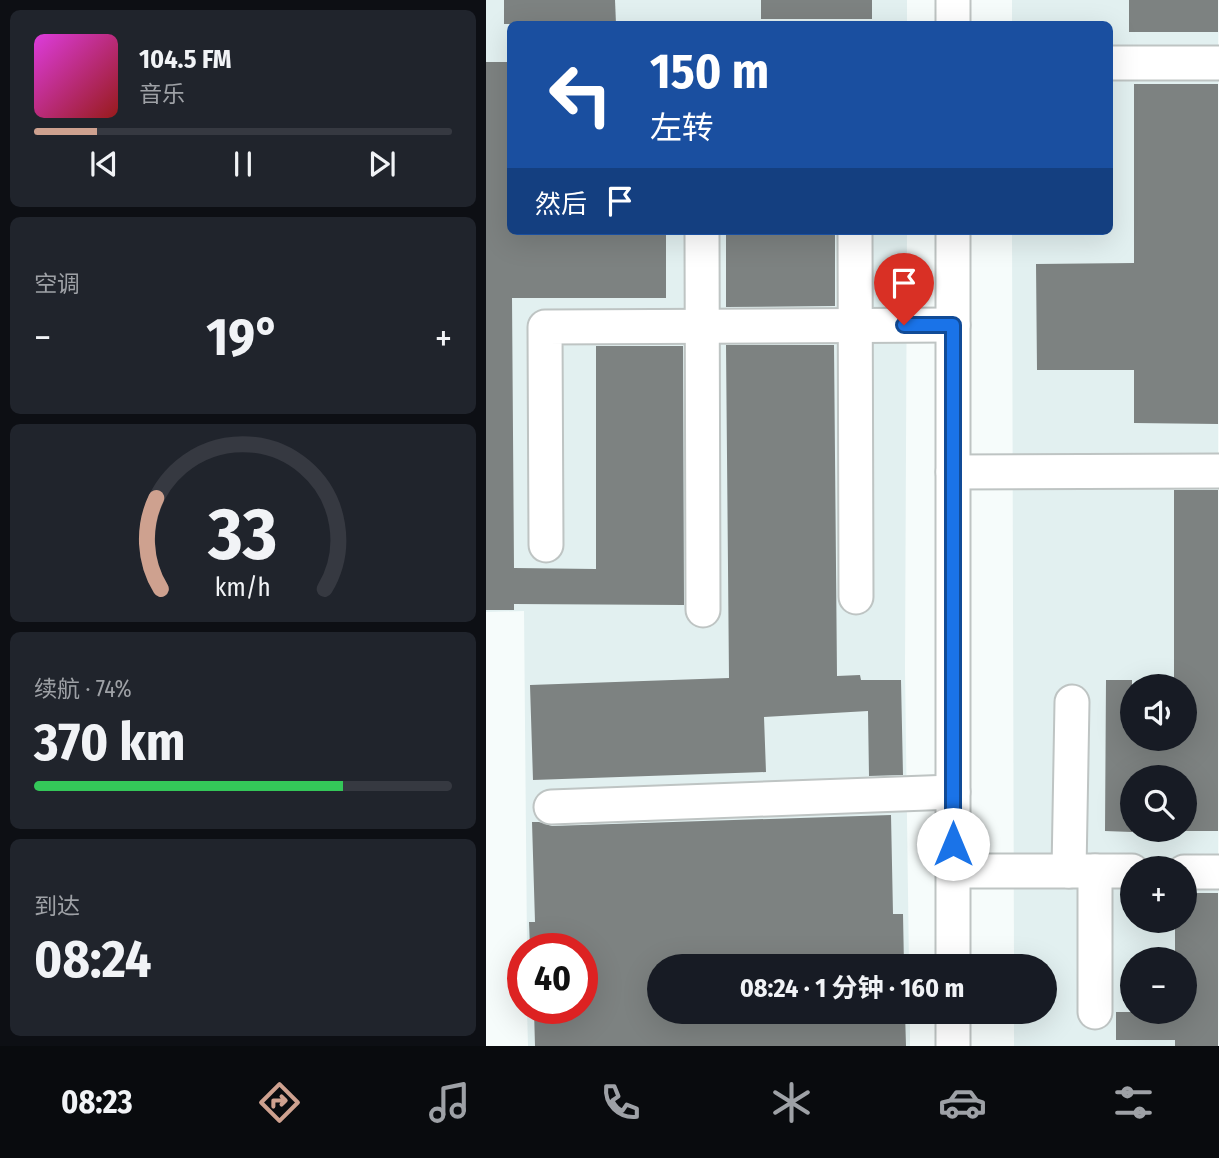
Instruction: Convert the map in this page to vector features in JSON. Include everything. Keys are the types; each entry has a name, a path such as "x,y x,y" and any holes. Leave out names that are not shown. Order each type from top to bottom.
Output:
{"street":[{"path":"953,0 953,21"},
{"path":"1113,63 1219,63"},
{"path":"702,235 703,610"},
{"path":"855,235 856,597"},
{"path":"953,235 953,954"},
{"path":"546,545 545,327 953,325"},
{"path":"953,472 1219,471"},
{"path":"1072,702 1082,871 1095,1012"},
{"path":"551,807 953,792"},
{"path":"953,870 1120,872"},
{"path":"1197,872 1219,872"},
{"path":"953,1024 953,1046"}],"shaded area":[{"path":"486,0 907,0 907,21 507,21 507,235 907,235 905,671 909,954 647,954 647,1024 910,1024 910,1046 528,1046 527,1024 598,1024 598,933 527,933 524,611 486,612"},
{"path":"1012,0 1218,0 1218,1046 1014,1046 1014,1024 1057,1024 1057,954 1014,954 1012,235 1113,235 1113,21 1012,21"}],"building":[{"path":"504,0 615,0 616,21 507,21 507,24 504,24"},
{"path":"761,0 872,0 872,19 761,19"},
{"path":"1129,0 1218,0 1218,32 1129,32"},
{"path":"486,62 507,62 507,235 666,235 666,298 512,298 514,568 596,569 596,346 683,346 684,605 514,604 514,610 486,610"},
{"path":"1134,84 1218,84 1218,424 1134,423 1134,370 1037,370 1036,264 1134,263"},
{"path":"726,235 835,235 835,306 726,307"},
{"path":"726,345 834,345 837,676 860,675 861,680 901,680 903,775 869,776 868,711 764,717 766,772 533,780 530,685 729,678"},
{"path":"1174,490 1218,490 1218,831 1197,831 1197,765 1120,765 1120,832 1105,831 1106,680 1120,680 1120,751 1197,751 1197,674 1174,674"},
{"path":"891,815 893,914 903,914 904,954 647,954 647,1024 905,1024 906,1046 535,1046 534,1024 598,1024 598,933 529,933 529,922 535,922 532,822 552,826"},
{"path":"1197,893 1218,893 1218,1046 1175,1046 1175,1040 1116,1040 1116,1012 1120,1012 1120,1024 1197,1024 1197,947 1175,947 1175,933 1197,933"}],"route":[{"path":"904,325 953,325 953,844"}]}
